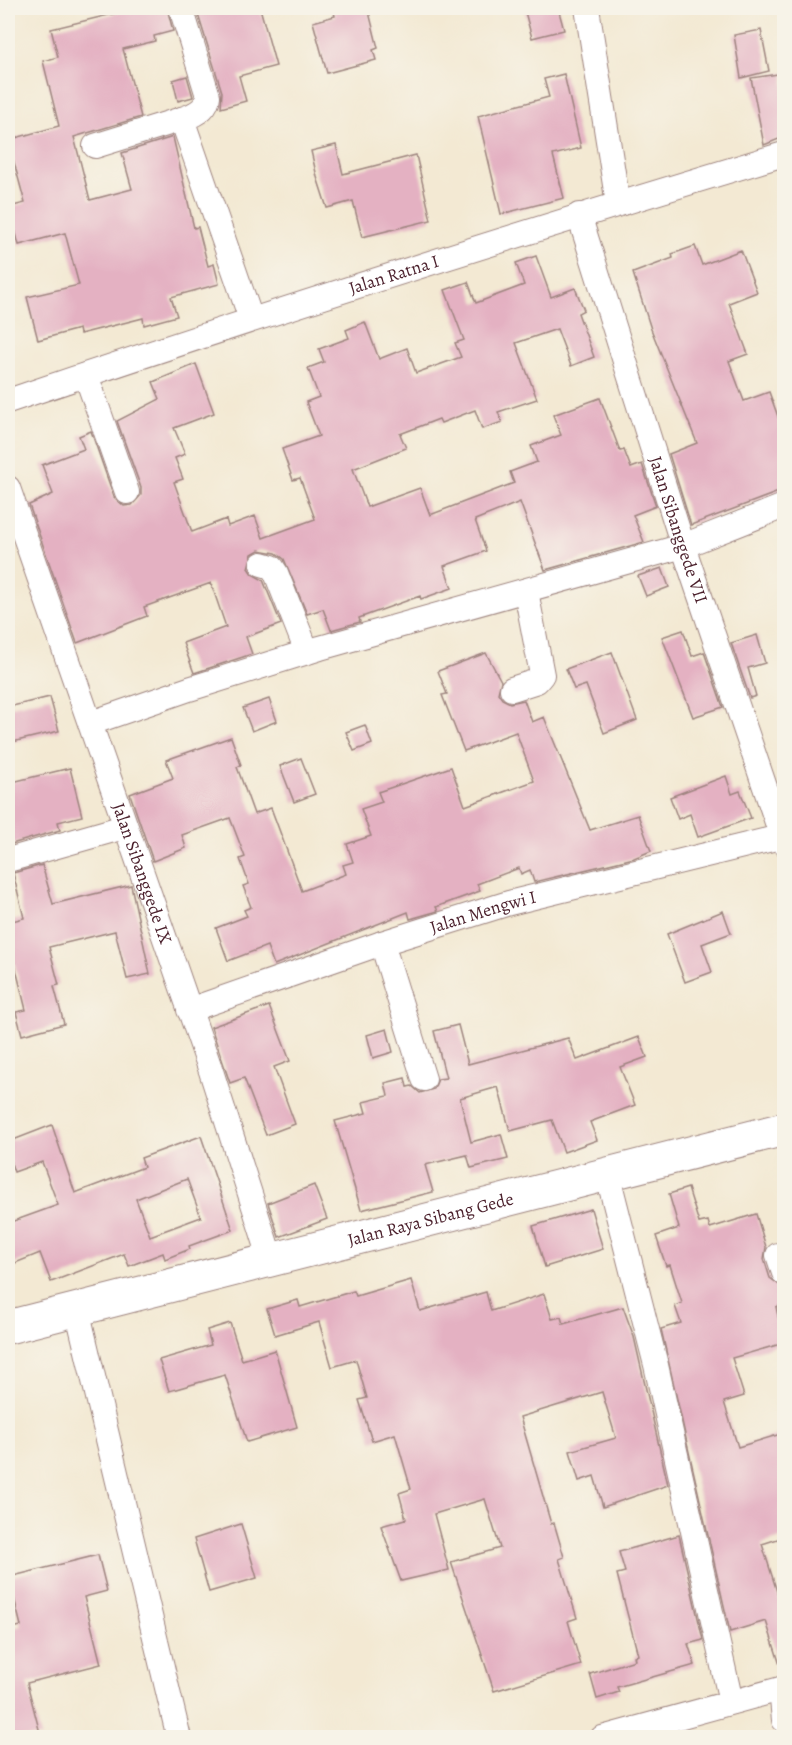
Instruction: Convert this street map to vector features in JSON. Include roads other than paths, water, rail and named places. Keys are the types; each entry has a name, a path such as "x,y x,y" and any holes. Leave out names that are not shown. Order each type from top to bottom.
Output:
{"main road":[{"name":"Jalan Raya Sibang Gede","path":"8,1327 608,1176 784,1129"}],"street":[{"path":"95,146 182,118 202,108 208,96 181,8"},
{"path":"587,8 618,204"},
{"path":"182,118 250,319"},
{"name":"Jalan Ratna I","path":"8,401 250,319 579,215 784,154"},
{"name":"Jalan Sibanggede VII","path":"579,215 682,546 784,838"},
{"path":"86,375 127,492"},
{"name":"Jalan Sibanggede IX","path":"8,488 189,1010 271,1260"},
{"path":"91,723 307,652 682,546 784,506"},
{"path":"262,564 273,567 307,652"},
{"path":"512,689 537,681 542,675 526,591"},
{"path":"8,860 124,827"},
{"name":"Jalan Mengwi I","path":"189,1010 382,943 509,903 784,838"},
{"path":"382,943 424,1079"},
{"path":"608,1176 656,1365 731,1702"},
{"path":"77,1309 179,1737"},
{"path":"602,1737 655,1731 731,1702 783,1688 784,1720"}]}
